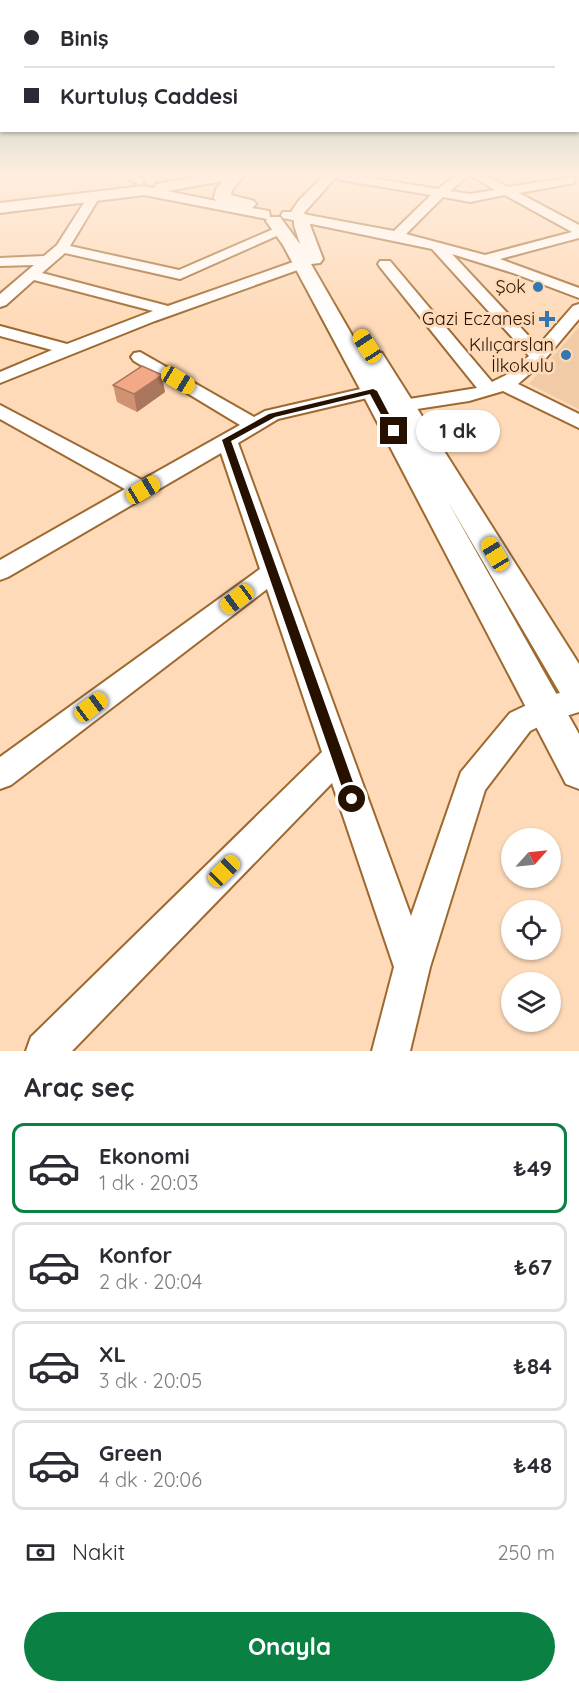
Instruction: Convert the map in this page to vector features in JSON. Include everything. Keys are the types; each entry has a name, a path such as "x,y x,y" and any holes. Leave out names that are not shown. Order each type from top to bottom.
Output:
{"main road":[{"path":"286,225 301,264 390,394 579,694"},
{"path":"302,225 313,258 390,394 544,710 579,771"}],"street":[{"path":"0,302 62,248 76,225"},
{"path":"62,248 180,274 270,225"},
{"path":"328,225 397,236 437,246 485,259 579,293"},
{"path":"397,236 408,225"},
{"path":"485,259 579,234"},
{"path":"437,246 537,355"},
{"path":"0,262 49,260"},
{"path":"0,378 166,310 301,264"},
{"path":"385,264 497,387 579,422"},
{"path":"33,275 166,310"},
{"path":"1,569 272,415 390,394 497,387 521,374 579,309"},
{"path":"0,330 67,349"},
{"path":"140,357 254,425"},
{"path":"0,411 143,490"},
{"path":"226,440 412,967"},
{"path":"0,775 273,572"},
{"path":"391,1051 412,967 472,782 520,722 544,710 579,700"},
{"path":"45,1051 338,756"}],"shaded area":[{"name":"Kılıçarslan İlkokulu","path":"579,327 579,409 529,384"}],"building":[{"path":"142,366 162,375 134,394 113,385"}],"place":[{"name":"Şok","path":"538,287"},
{"name":"Gazi Eczanesi","path":"547,319"},
{"name":"Kılıçarslan İlkokulu","path":"566,355"}],"route":[{"path":"352,799 226,440 272,415 373,391 394,431"}]}
